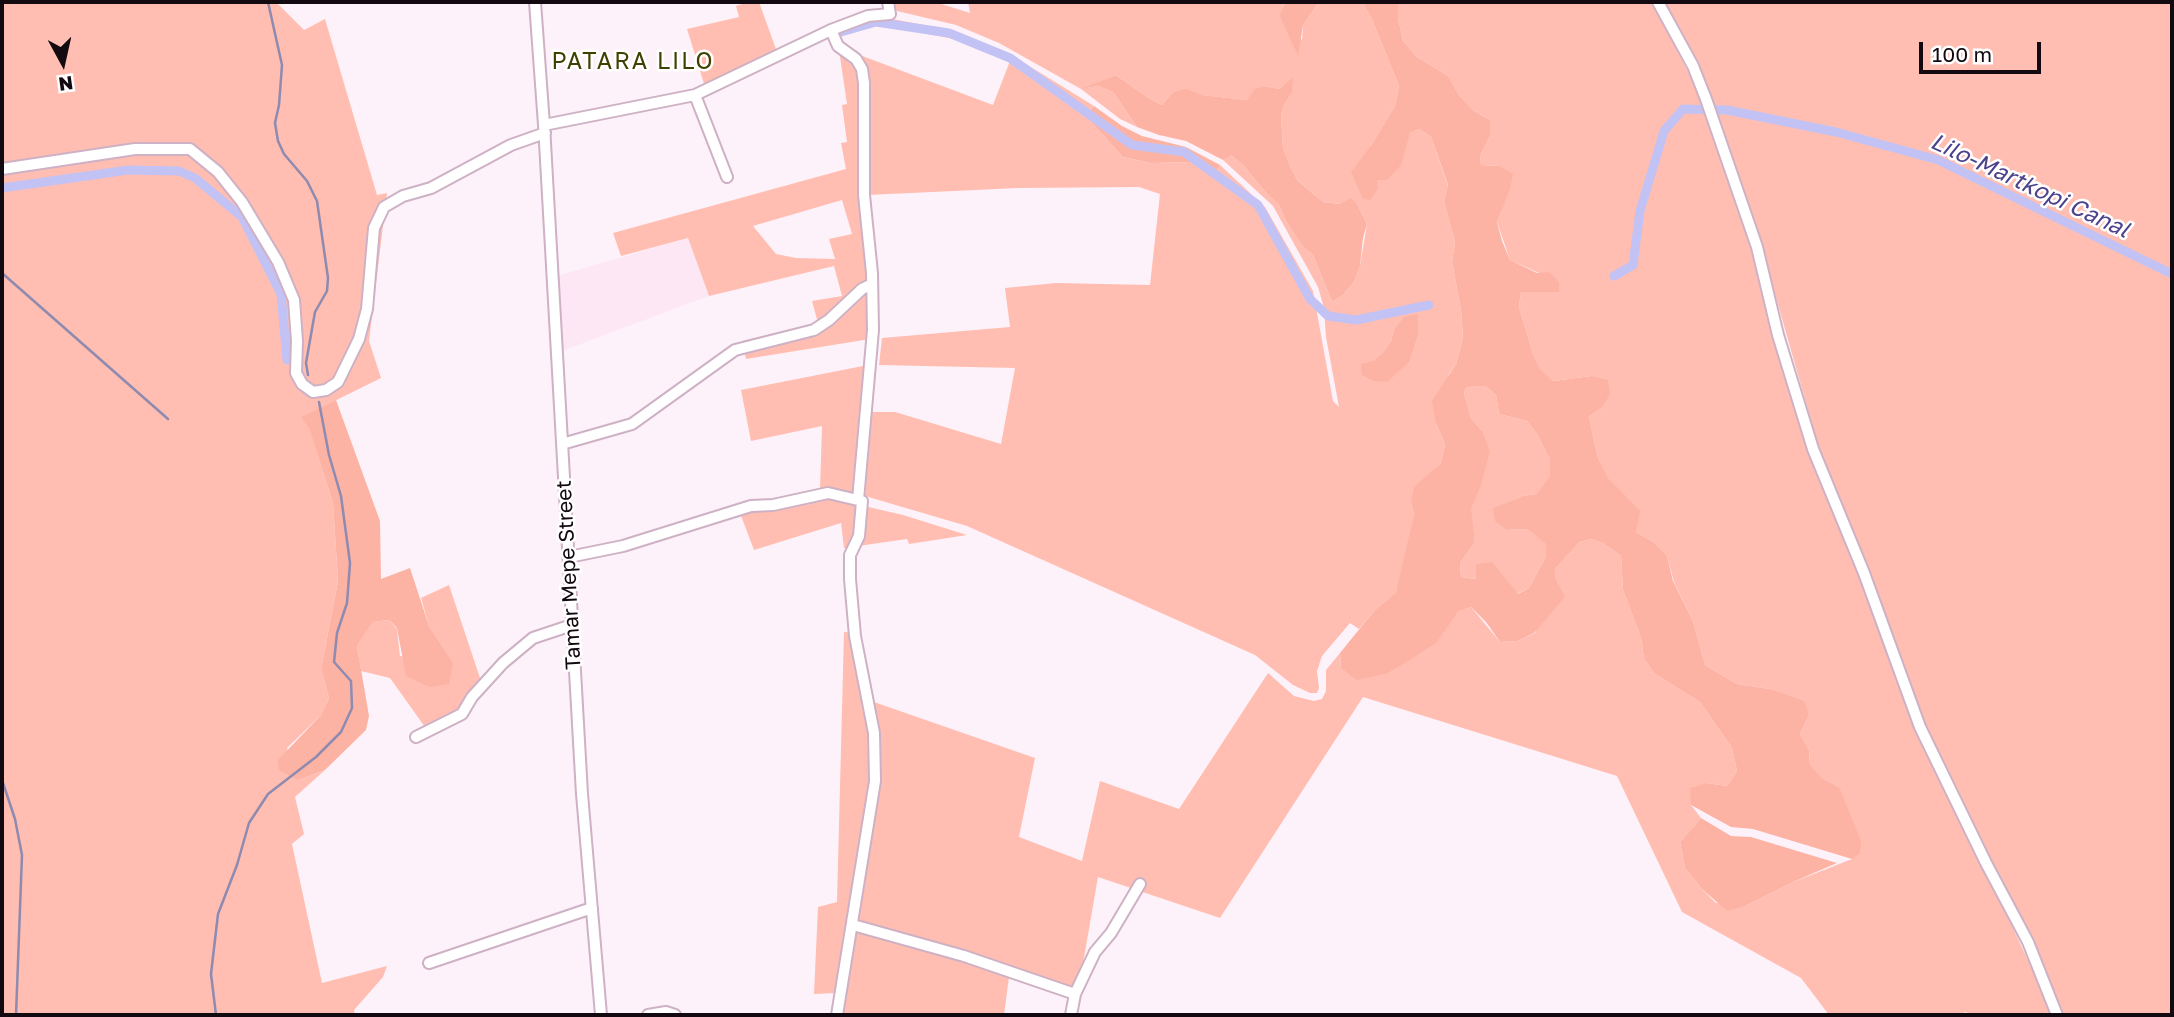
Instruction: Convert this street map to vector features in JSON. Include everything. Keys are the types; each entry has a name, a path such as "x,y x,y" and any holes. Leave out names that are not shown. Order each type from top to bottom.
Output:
{"street":[{"name":"Tamar Mepe Street","path":"535,2 545,129 582,794 601,1015"},
{"path":"1658,2 1693,66 1706,99 1757,247 1778,335 1813,449 1864,573 1920,727 2028,942 2057,1015"},
{"path":"2,169 135,149 190,149 218,172 242,202 278,262 294,300 296,373 302,384 313,392 326,390 338,382 359,339 367,309 374,228 384,207 403,196 432,188 545,129 695,95 831,30 889,8"},
{"path":"831,30 838,46 856,60 862,69 865,207 872,284 871,367 859,536 850,555 849,579 855,636 876,753 875,781 836,1015"},
{"path":"695,95 727,177"},
{"path":"562,444 632,424 735,350 814,330 829,320 862,289 872,284"},
{"path":"569,557 623,546 751,506 773,505 828,494 860,501"},
{"path":"415,737 462,714 472,697 503,663 533,638 572,625"},
{"path":"1071,1015 1075,994 1095,952 1111,933 1140,884"},
{"path":"429,963 592,908"},
{"path":"853,925 964,956 1075,994"},
{"path":"648,1015 666,1012 675,1015"}],"shaded area":[{"path":"2,2 276,2 304,30 325,19 377,195 387,193 369,341 381,378 302,417 309,427 333,503 338,581 321,669 329,698 321,715 287,748 298,780 325,770 295,797 304,834 292,844 322,983 387,966 383,977 354,1010 355,1015 2,1015"},
{"path":"759,2 777,52 705,87 687,29 739,17 736,6"},
{"path":"892,2 935,2 970,13 968,2 1286,2 1279,14 1302,40 1303,25 1319,2 1362,2 1371,17 1399,86 1395,106 1370,147 1377,180 1410,133 1419,129 1431,137 1448,186 1444,202 1455,242 1452,262 1463,338 1456,364 1449,374 1436,424 1445,444 1441,463 1422,482 1411,503 1414,515 1396,592 1374,611 1359,629 1350,623 1322,656 1317,671 1317,693 1310,693 1293,685 1255,655 967,526 865,496 872,412 895,412 1001,444 1015,368 879,365 882,338 1010,327 1005,288 1056,283 1150,285 1160,194 1139,187 1018,188 868,195 868,73 857,54 993,105 1010,61 959,40 884,24 840,35 837,31 873,18 951,30 1016,58 1094,106 1087,113 1092,123 1123,157 1151,163 1193,162 1216,172 1220,165 1265,207 1313,291 1333,401 1339,407 1326,337 1324,308 1318,287 1273,206 1223,160 1230,154 1279,205 1302,246 1313,255 1332,302 1343,295 1354,282 1360,266 1367,224 1358,206 1323,202 1298,181 1291,168 1283,148 1281,115 1292,93 1292,77 1279,89 1265,86 1247,100 1201,95 1186,88 1173,92 1162,105 1116,75 1086,88 1098,86 1113,92 1137,127 1120,119 1081,89 999,43 956,25 897,11","holes":["1394,330 1418,336 1410,361 1373,361 1391,341"]},
{"path":"1286,2 1319,2 1303,25 1298,56 1279,14"},
{"path":"1362,2 1398,2 1403,41 1417,57 1448,76 1459,95 1474,111 1490,120 1490,136 1480,156 1481,165 1499,166 1513,174 1497,222 1510,260 1537,273 1549,272 1559,282 1559,292 1521,292 1519,307 1540,369 1553,381 1591,376 1608,380 1610,395 1601,408 1589,417 1598,458 1609,479 1640,511 1636,532 1655,543 1667,556 1673,581 1693,621 1705,665 1737,684 1770,689 1804,701 1809,715 1800,734 1809,750 1810,764 1822,778 1839,787 1861,841 1860,853 1852,859 1753,829 1731,827 1691,805 1690,788 1707,783 1727,786 1737,771 1732,748 1700,702 1655,674 1644,659 1641,638 1623,590 1621,556 1603,543 1591,539 1580,542 1555,569 1556,580 1565,597 1534,633 1518,641 1500,642 1471,607 1458,612 1436,643 1389,673 1357,680 1341,668 1340,653 1374,611 1396,592 1414,515 1411,503 1414,487 1441,463 1445,444 1436,424 1432,401 1456,364 1463,338 1452,262 1455,242 1444,202 1448,185 1431,137 1419,129 1410,133 1401,165 1387,180 1377,180 1378,189 1370,200 1363,199 1351,172 1395,106 1399,86 1371,17","holes":["1485,386 1496,395 1499,414 1527,421 1550,460 1550,477 1536,494 1523,496 1493,508 1495,521 1507,530 1527,529 1546,544 1546,556 1529,588 1518,594 1493,562 1476,564 1476,579 1461,577 1460,563 1475,542 1471,508 1480,489 1490,451 1482,431 1471,418 1464,393 1466,388"]},
{"path":"1398,2 1653,2 1701,98 1754,251 1776,343 1923,737 2033,971 2050,1015 1973,1015 1965,1012 1960,1015 1829,1015 1801,978 1682,912 1617,776 1363,697 1220,918 1098,877 1077,998 1009,977 1004,1015 832,1015 835,993 814,994 818,907 837,902 844,632 860,633 871,701 1035,758 1019,837 1082,861 1100,781 1179,809 1268,673 1294,696 1314,701 1322,699 1326,691 1326,670 1340,653 1341,668 1389,673 1411,658 1458,612 1471,607 1500,642 1518,641 1535,633 1556,580 1555,569 1580,542 1591,539 1603,543 1621,556 1623,590 1641,638 1644,659 1655,674 1700,702 1732,748 1737,771 1727,786 1707,783 1691,805 1701,818 1680,842 1685,868 1702,889 1716,903 1747,905 1793,882 1852,859 1839,787 1822,778 1810,764 1809,750 1800,734 1809,715 1770,689 1737,684 1705,665 1693,621 1674,582 1667,556 1655,543 1636,532 1598,458 1589,417 1601,408 1591,376 1553,381 1540,370 1519,307 1521,292 1559,292 1559,282 1510,260 1497,222 1502,209 1499,166 1481,165 1480,156 1490,136 1490,120 1474,111 1459,95 1448,76 1417,57 1403,41"},
{"path":"1661,2 2172,2 2172,1015 2061,1015 1925,727 1820,452 1759,238"},
{"path":"839,50 858,68 870,274 870,339 746,359 742,341 818,323 812,301 842,296 834,266 709,296 688,238 621,256 613,233 846,169 841,143 847,142 842,105 847,104","holes":["842,200 852,234 829,239 835,259 796,258 776,254 753,226"]},
{"path":"1116,75 1162,105 1173,92 1186,88 1202,95 1247,100 1255,89 1265,86 1279,89 1293,76 1292,93 1281,115 1283,148 1291,168 1298,181 1323,202 1340,204 1351,198 1367,224 1360,266 1354,282 1343,295 1332,302 1313,255 1302,246 1279,205 1231,155 1223,160 1186,141 1137,127 1113,92 1098,86 1081,89"},
{"path":"1094,106 1122,126 1142,136 1186,147 1220,165 1216,172 1193,162 1151,163 1123,157 1092,123 1087,113"},
{"path":"688,238 709,296 562,351 557,276"},
{"path":"1418,314 1418,336 1410,361 1387,382 1374,381 1362,375 1361,364 1373,361 1383,352 1404,317"},
{"path":"868,365 854,495 820,490 822,426 751,441 741,390"},
{"path":"1485,386 1496,395 1499,414 1527,421 1550,460 1551,477 1536,494 1523,496 1494,508 1507,530 1527,529 1547,544 1546,556 1529,588 1517,594 1493,562 1477,579 1461,577 1460,563 1475,542 1470,508 1480,489 1482,431 1471,418 1464,393 1466,388"},
{"path":"336,400 380,521 381,579 410,568 429,626 453,662 449,684 430,687 406,676 397,628 389,620 372,622 357,646 369,716 366,730 325,770 298,780 279,770 278,760 321,715 329,698 321,669 338,581 333,503 309,428 301,417"},
{"path":"829,498 903,515 967,535 909,544 907,539 844,548 841,523 754,550 740,513"},
{"path":"449,585 481,681 452,715 425,727 390,678 361,671 357,646 371,622 389,620 397,629 400,656 453,662 429,626 421,598"},
{"path":"1701,818 1731,836 1751,837 1837,863 1747,905 1727,911 1702,889 1685,868 1680,842"}],"waterway":[{"path":"268,2 282,65 275,123 278,141 284,154 307,181 317,201 328,278 327,291 315,312 306,363 308,375"},
{"name":"Lilo-Martkopi Canal","path":"841,32 876,22 949,33 1010,58 1132,145 1184,152 1258,205 1310,299 1328,316 1356,320 1429,305"},
{"name":"Lilo-Martkopi Canal","path":"1614,276 1633,265 1640,211 1664,131 1683,109 1727,110 1836,132 1938,160 2172,274"},
{"name":"Lilo-Martkopi Canal","path":"2,188 128,170 179,171 195,178 242,217 281,294 287,360"},
{"path":"2,273 168,419"},
{"path":"216,1015 211,974 218,914 237,865 249,823 268,794 316,757 341,732 352,708 351,681 334,662 337,633 347,603 350,563 341,496 329,455 319,402"},
{"path":"2,780 15,819 22,855 16,1015"}],"district":[{"name":"PATARA LILO","path":"633,62"}]}
